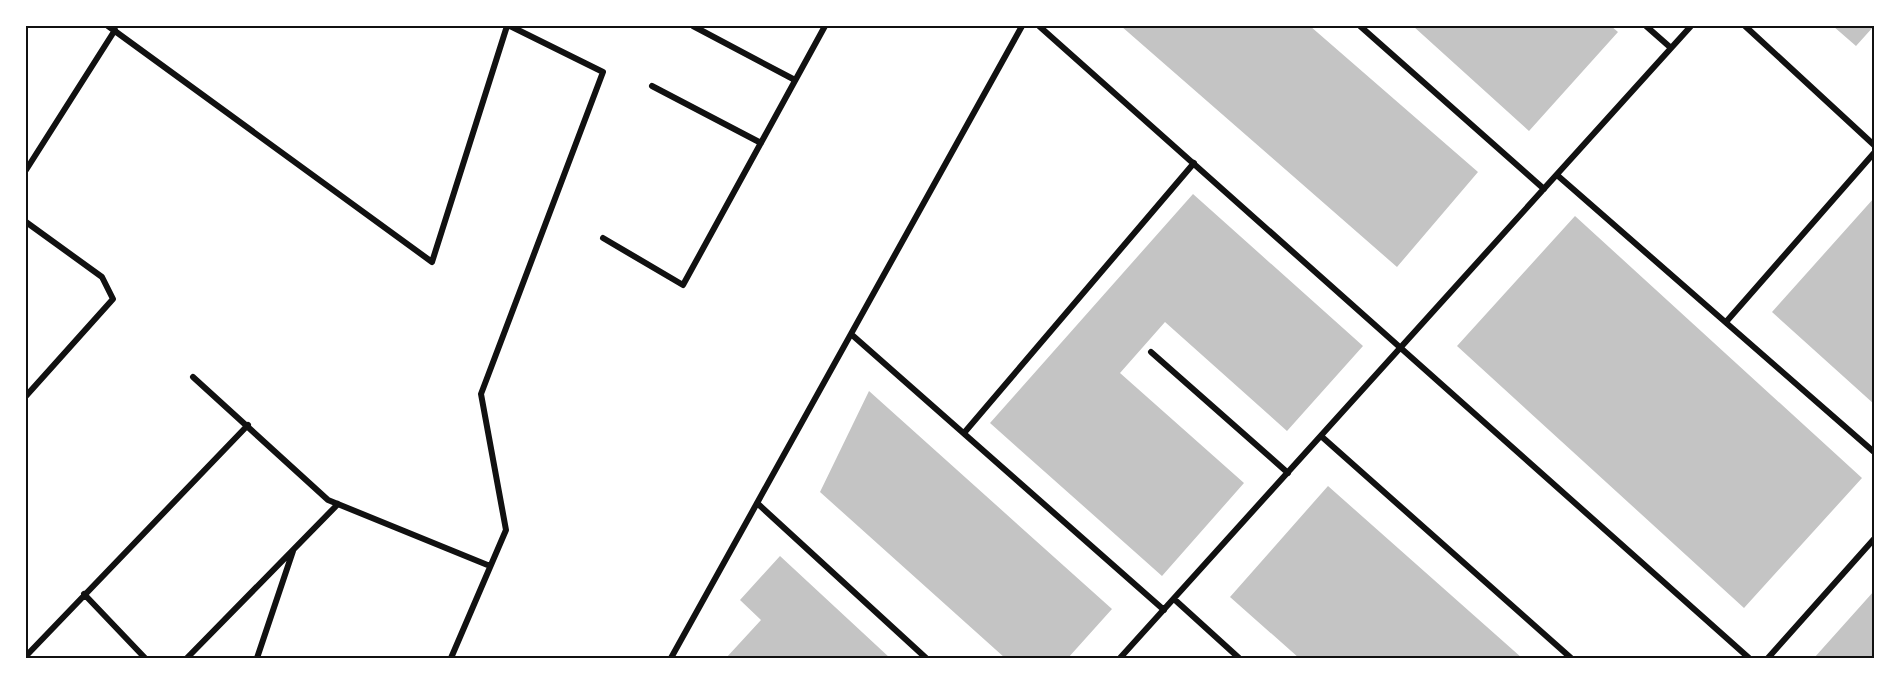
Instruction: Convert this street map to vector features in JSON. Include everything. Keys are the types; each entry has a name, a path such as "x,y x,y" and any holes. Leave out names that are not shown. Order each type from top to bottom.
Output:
{"street":[{"path":"108,26 432,262 509,26 603,72 481,394 506,530 451,658"},
{"path":"693,26 795,80"},
{"path":"603,238 683,285 825,26"},
{"path":"671,658 1022,26"},
{"path":"1040,26 1749,658"},
{"path":"1360,26 1544,189"},
{"path":"1646,26 1671,48"},
{"path":"1120,658 1691,26"},
{"path":"1745,26 1875,145"},
{"path":"26,170 115,30"},
{"path":"652,86 761,143"},
{"path":"1726,322 1875,153"},
{"path":"963,433 1194,163"},
{"path":"1557,175 1875,452"},
{"path":"26,222 102,277 113,299 26,396"},
{"path":"851,334 1164,610"},
{"path":"1151,352 1288,473"},
{"path":"193,377 328,500 490,566"},
{"path":"26,656 248,425"},
{"path":"1321,436 1571,658"},
{"path":"757,503 927,658"},
{"path":"186,658 338,504"},
{"path":"1768,658 1875,539"},
{"path":"256,658 294,549"},
{"path":"84,594 145,658"},
{"path":"1174,599 1239,658"}],"building":[{"path":"1121,26 1310,26 1478,172 1397,267"},
{"path":"1413,26 1611,26 1618,32 1529,131"},
{"path":"1833,26 1874,26 1856,46"},
{"path":"1193,194 1363,346 1287,431 1165,322 1120,373 1244,483 1162,576 990,423"},
{"path":"1874,198 1874,404 1772,312"},
{"path":"1575,216 1862,478 1744,608 1457,346"},
{"path":"869,391 1112,609 1068,658 1005,658 820,492"},
{"path":"1328,486 1522,658 1299,658 1230,597"},
{"path":"780,556 890,658 726,658 761,620 740,600"},
{"path":"1874,591 1874,658 1814,658"}]}
